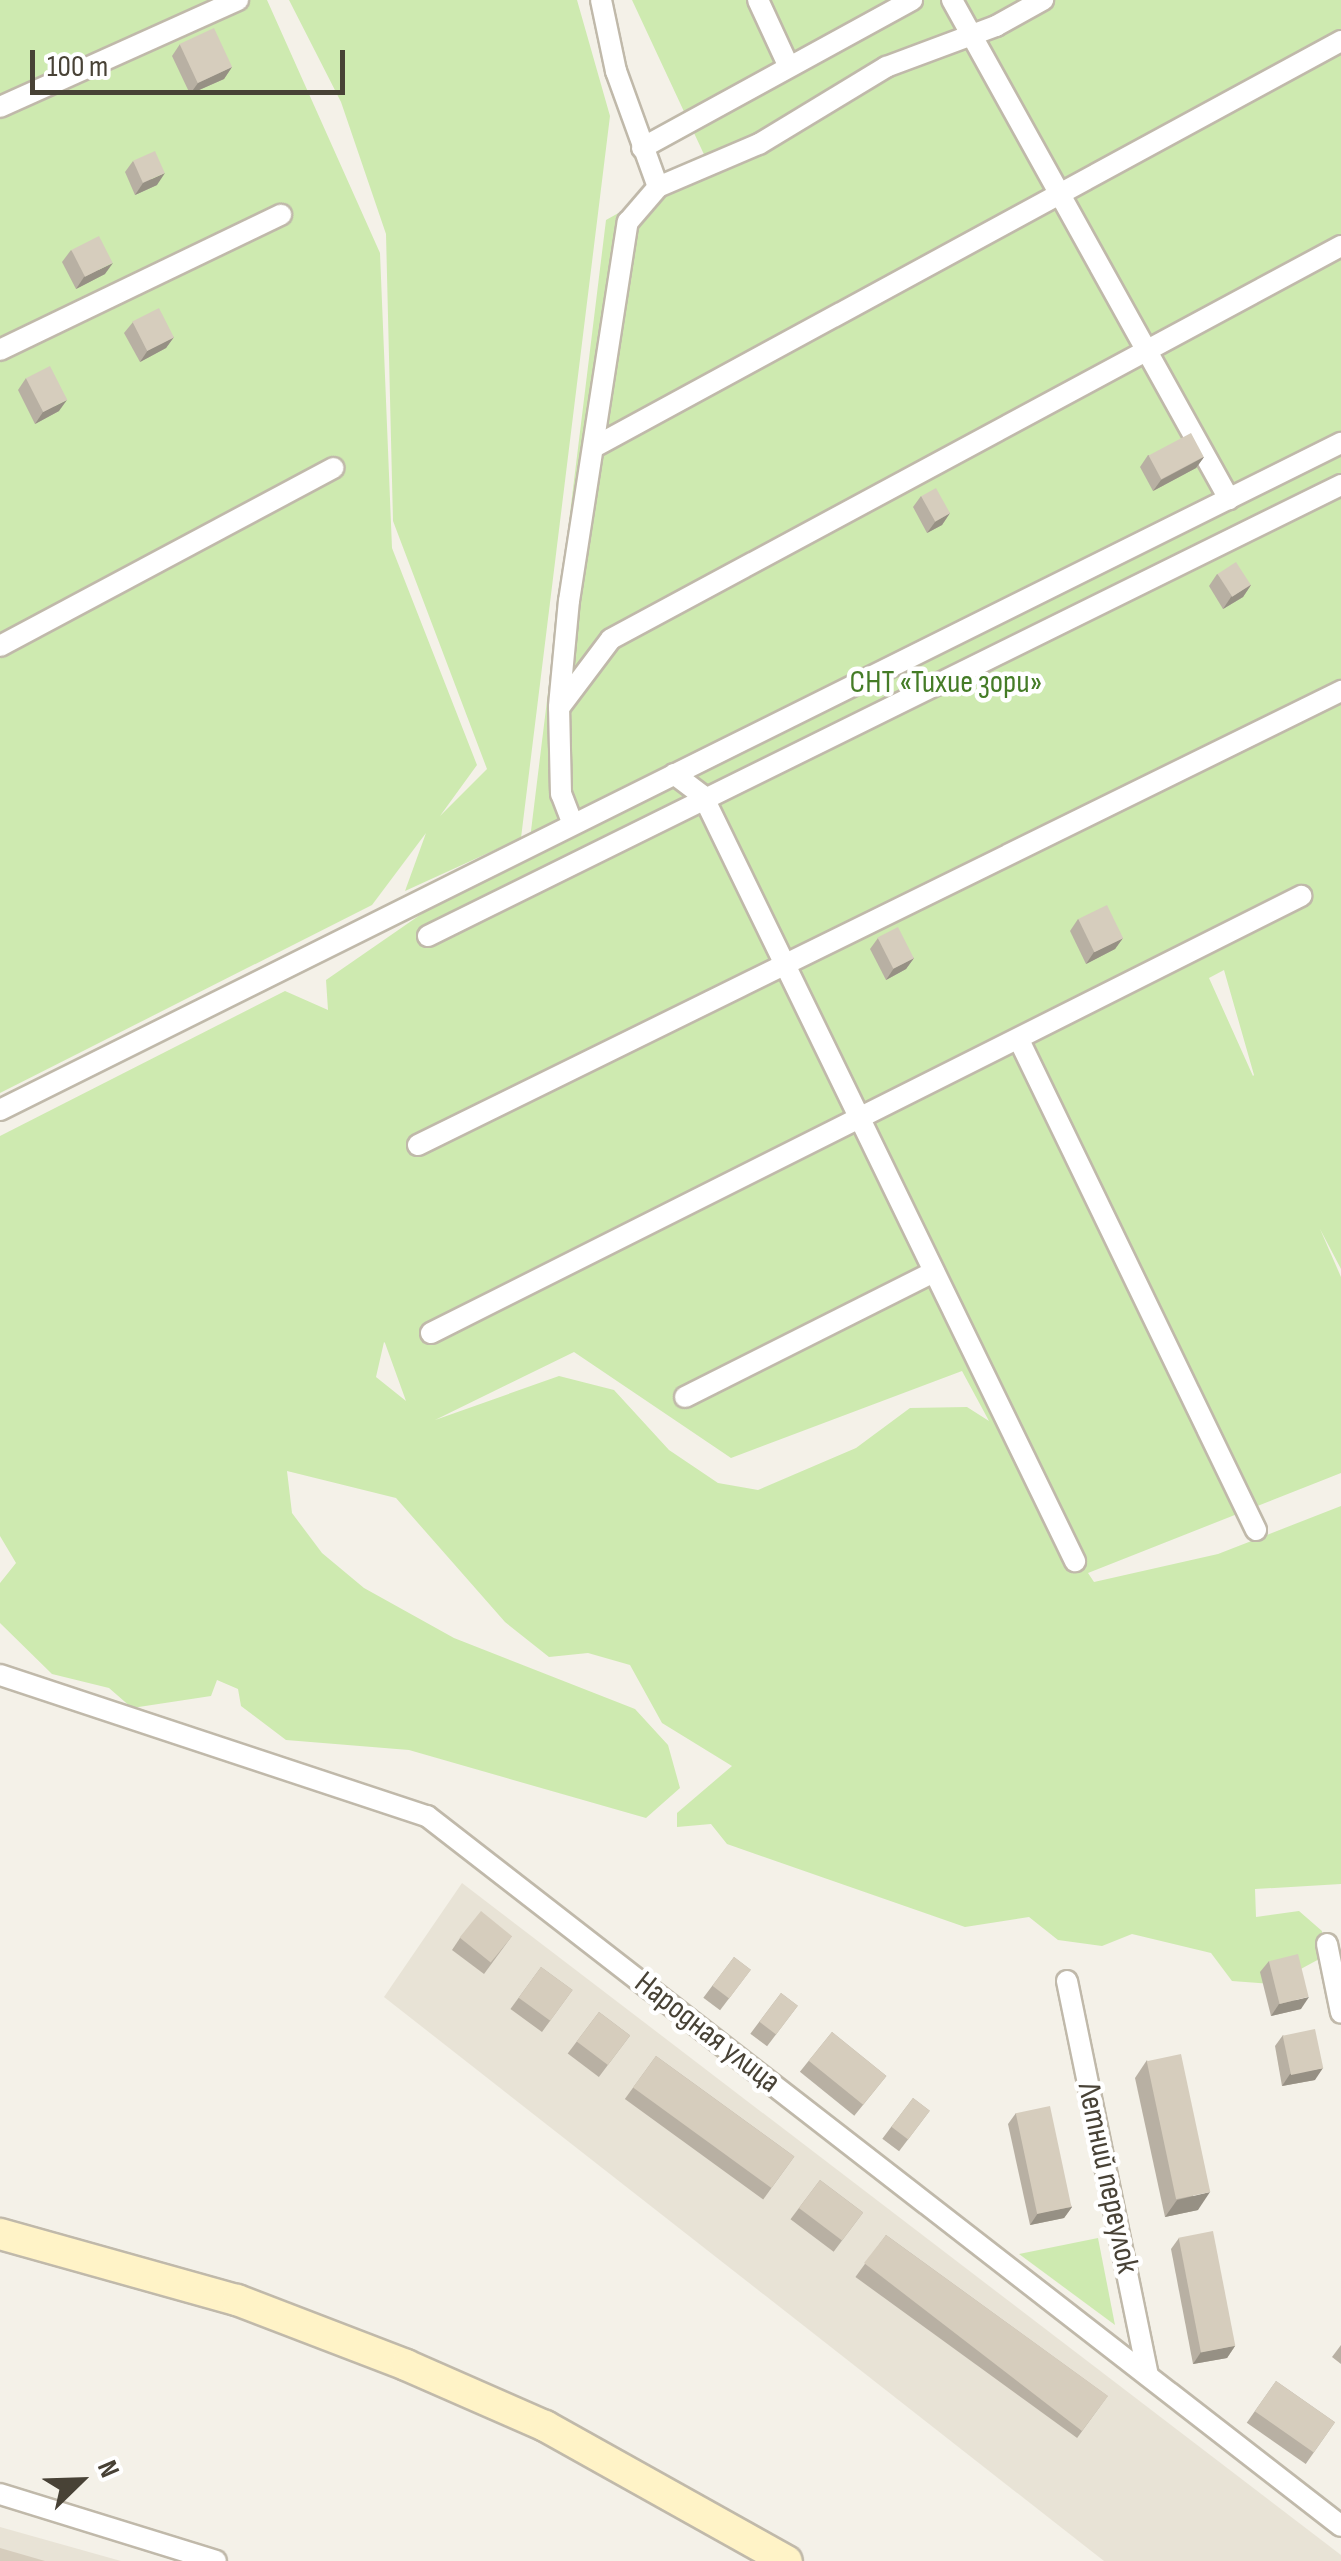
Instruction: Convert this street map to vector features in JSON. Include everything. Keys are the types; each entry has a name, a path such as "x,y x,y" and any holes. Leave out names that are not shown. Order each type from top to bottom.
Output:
{"main road":[{"path":"0,2234 220,2295 406,2365 545,2426 787,2561"}],"street":[{"path":"0,107 238,0"},
{"path":"601,0 642,148 658,186"},
{"path":"758,0 788,64"},
{"path":"642,148 788,64 912,0"},
{"path":"952,0 1229,500"},
{"path":"572,822 561,794 559,708 569,601 628,222 658,186 759,144 886,66 1043,0"},
{"path":"596,446 1341,41"},
{"path":"0,350 281,215"},
{"path":"559,708 611,639 1146,346 1341,246"},
{"path":"0,1110 1341,442"},
{"path":"0,646 334,468"},
{"path":"428,936 670,820 703,796 1341,485"},
{"path":"418,1146 1341,690"},
{"path":"674,774 703,796 781,965 1075,1561"},
{"path":"431,1333 856,1118 1020,1042 1301,896"},
{"path":"1020,1042 1256,1530"},
{"path":"685,1397 932,1272"},
{"name":"Народная улица","path":"0,1675 427,1816 1341,2526"},
{"path":"1327,1944 1341,2014"},
{"name":"Летний переулок","path":"1067,1981 1148,2376"},
{"path":"0,2494 216,2561"}],"shaded area":[{"path":"462,1883 1341,2555 1341,2561 1104,2561 384,1997"},
{"path":"0,2527 121,2561 0,2561"}],"green space":[{"path":"0,0 267,0 380,253 392,548 477,765 440,816 487,769 393,521 386,234 341,102 289,0 577,0 610,116 521,838 405,891 426,833 372,905 0,1093"},
{"name":"СНТ «Тихие зори»","path":"632,0 1341,0 1341,1269 1320,1229 1341,1277 1341,1473 1088,1573 1094,1582 1218,1554 1341,1506 1341,1884 1255,1889 1256,1917 1299,1911 1322,1931 1323,1957 1273,1984 1232,1981 1211,1953 1132,1934 1102,1946 1058,1940 1029,1917 965,1927 727,1844 711,1824 677,1827 677,1813 732,1766 662,1723 630,1665 588,1653 549,1657 505,1622 396,1498 287,1471 292,1513 322,1553 364,1588 454,1638 635,1709 668,1745 680,1788 646,1818 409,1750 286,1740 241,1706 238,1689 217,1680 211,1696 132,1708 109,1688 52,1674 0,1623 0,1583 16,1563 0,1536 0,1136 285,991 328,1010 326,980 530,839 606,220 708,163","holes":["1224,970 1254,1075 1253,1076 1209,978","384,1342 406,1401 376,1377","574,1352 731,1458 962,1371 989,1421 967,1407 910,1408 856,1448 758,1490 718,1483 669,1450 614,1390 559,1376 435,1420"]},
{"path":"1098,2238 1115,2325 1019,2254"}],"building":[{"path":"214,28 232,67 198,83 180,44"},
{"path":"155,151 165,173 143,183 133,161"},
{"path":"99,236 113,263 85,277 71,250"},
{"path":"159,308 174,337 147,351 132,322"},
{"path":"50,366 67,400 43,412 26,378"},
{"path":"1191,433 1204,457 1161,479 1149,456"},
{"path":"936,488 950,513 935,522 921,496"},
{"path":"1236,562 1251,585 1232,597 1218,574"},
{"path":"1107,905 1123,938 1094,952 1078,919"},
{"path":"898,927 914,958 893,969 878,937"},
{"path":"481,1911 512,1936 491,1963 460,1937"},
{"path":"1298,1954 1309,1997 1280,2004 1269,1961"},
{"path":"734,1957 751,1970 729,1998 712,1986"},
{"path":"541,1967 573,1990 550,2021 519,1998"},
{"path":"781,1993 798,2006 776,2034 759,2022"},
{"path":"599,2012 630,2035 608,2065 577,2042"},
{"path":"1315,2029 1323,2068 1291,2075 1283,2036"},
{"path":"832,2032 886,2076 863,2105 809,2061"},
{"path":"1181,2054 1210,2192 1176,2199 1147,2061"},
{"path":"656,2056 794,2157 771,2188 633,2088"},
{"path":"913,2098 930,2111 908,2139 891,2127"},
{"path":"1050,2106 1071,2207 1037,2214 1016,2113"},
{"path":"820,2180 863,2212 842,2240 799,2208"},
{"path":"1213,2231 1235,2346 1201,2353 1179,2238"},
{"path":"886,2235 1108,2396 1082,2431 864,2263"},
{"path":"1276,2381 1335,2422 1314,2453 1255,2411"},
{"path":"0,2548 45,2561 0,2561"}]}
